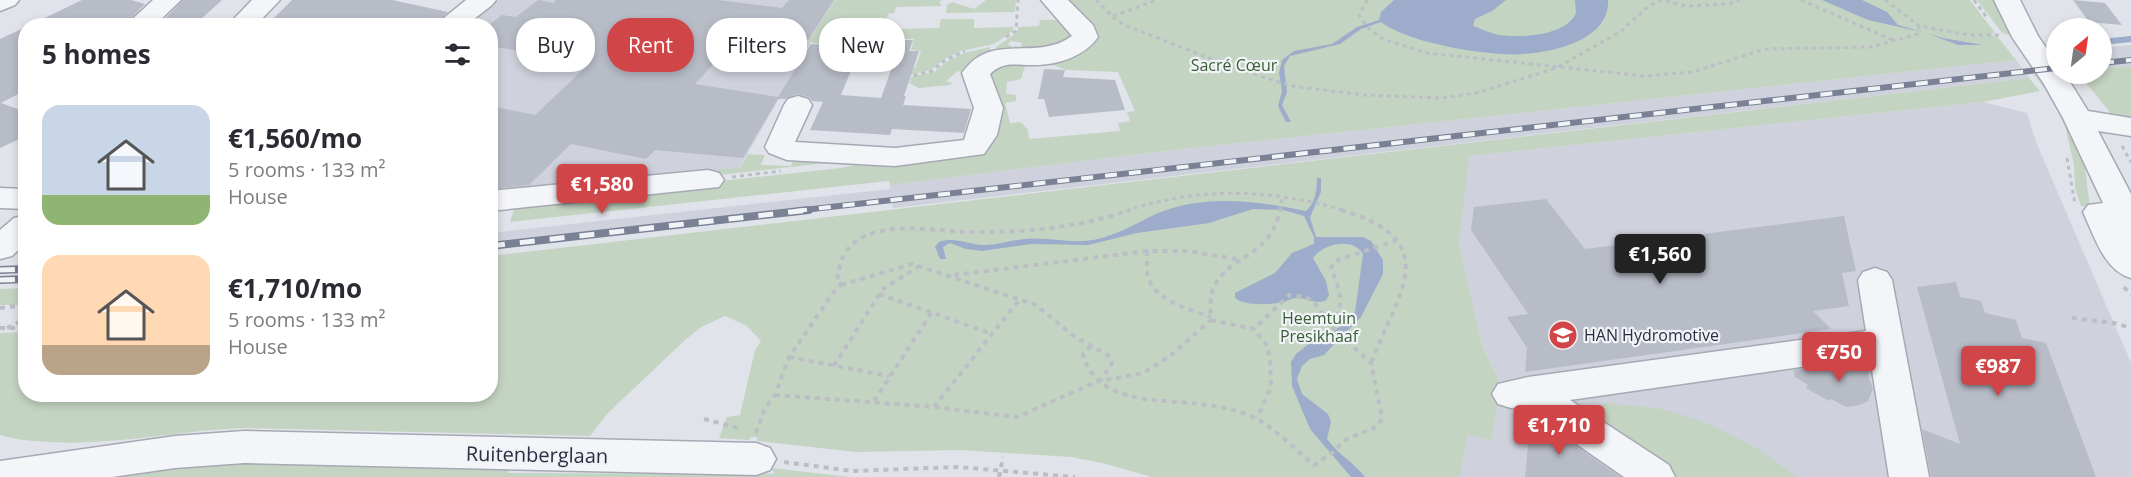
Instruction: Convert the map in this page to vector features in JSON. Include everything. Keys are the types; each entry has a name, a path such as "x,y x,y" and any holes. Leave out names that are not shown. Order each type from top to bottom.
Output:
{"street":[{"path":"0,3 6,0"},
{"path":"147,18 168,0"},
{"path":"229,18 248,0"},
{"path":"248,18 267,0"},
{"path":"445,0 479,3"},
{"path":"798,105 780,143 780,147 787,151 895,157 968,150 979,143 988,109 976,73 996,51 1047,56 1078,44 1085,37 1084,31 1054,0"},
{"path":"2007,0 2025,37 2078,118 2080,155 2113,218 2115,246 2124,273"},
{"path":"458,18 479,3"},
{"path":"2078,118 2128,128"},
{"path":"498,200 708,180"},
{"path":"0,198 18,199"},
{"path":"0,230 18,214"},
{"path":"0,248 18,232"},
{"path":"1875,280 1909,477"},
{"path":"1655,477 1519,393 1887,341"},
{"name":"Ruitenberglaan","path":"0,477 175,452 244,447 683,468 756,442"}],"path":[{"path":"898,79 932,71 944,61 962,52 996,51 1016,32 1018,0"},
{"path":"1096,0 1127,26 1277,82 1362,95 1442,98 1476,93 1557,68 1620,32 1650,5 1661,0 1686,6 1728,4 1740,0"},
{"path":"1113,16 1157,0"},
{"path":"1367,0 1359,15 1361,21 1381,39 1411,49 1465,58 1625,75 1682,74 1758,50 1859,48 1918,34 1918,27"},
{"path":"1801,0 1896,41"},
{"path":"1885,0 1918,27 1968,35 2025,37"},
{"path":"2080,155 2072,194 2113,218"},
{"path":"841,285 837,282 844,253 854,243 884,231 905,229 989,231 1082,225 1170,198 1236,192 1308,201 1366,218 1383,227 1397,240 1406,264 1405,280 1371,363 1382,418 1378,426 1343,441 1336,450 1314,465 1257,418 1203,404 1128,397 1116,393 1093,375 1084,364 1083,354 1091,346"},
{"path":"1211,318 1209,299 1219,276 1268,239 1281,211 1282,196"},
{"path":"1332,327 1340,312 1340,296 1332,265 1335,261 1397,240"},
{"path":"951,276 1147,251 1188,251 1242,260"},
{"path":"1147,251 1149,281 1171,301 1211,318 1254,328 1266,344 1272,372 1271,387 1257,418"},
{"path":"756,442 765,408 775,395 789,357 833,293 841,285 912,264 1036,305 1072,335 1109,356 1112,363 1101,380"},
{"path":"834,366 886,285 919,266"},
{"path":"2124,273 2131,295"},
{"path":"879,294 992,334"},
{"path":"1254,328 1289,295 1308,298 1317,306 1332,327 1371,363"},
{"path":"934,406 1019,300"},
{"path":"0,308 18,306"},
{"path":"874,401 932,312"},
{"path":"775,395 934,406 1017,417 1101,380 1143,373 1156,367 1211,318"},
{"path":"2072,318 2114,323 2131,328"},
{"path":"7,328 18,323"},
{"path":"0,328 18,328"},
{"path":"789,357 890,376"},
{"path":"704,419 736,429 756,442 852,471 958,467 1074,477"},
{"path":"999,477 1003,456"}],"shaded area":[{"path":"499,0 835,0 823,18 819,18 819,25 809,40 810,44 807,49 807,18 706,18 706,72 794,72 739,169 498,192 498,18 473,18"},
{"path":"2131,45 2131,66 2112,68 2112,47"},
{"path":"2016,60 2030,78 893,208 892,202 498,247 498,232 890,189 890,185 1147,153"},
{"path":"1983,102 2027,113 2036,142 2131,363 2131,477 1460,477 1468,434 1490,440 1500,391 1498,379 1482,345 1459,243 1468,156"}],"green space":[{"path":"835,0 942,0 939,2 942,6 896,7 894,13 888,14 887,18 823,18"},
{"path":"986,0 1016,0 1015,12 946,13 947,5 952,2 974,9"},
{"name":"Sacré Cœur","path":"1065,0 1970,0 1995,33 1992,34 1993,36 1997,36 2016,60 1147,153 890,185 889,181 510,222 516,203 841,168 871,161 979,153 988,67 1027,60 1021,79 1007,82 1006,94 1016,95 1016,101 1005,103 1010,123 1021,122 1028,130 1029,139 1120,131 1118,123 1130,121 1127,112 1135,111 1118,72 1066,70 1045,62 1091,44 1097,37 1091,30 1097,28"},
{"path":"1977,0 1998,0 2011,35 2002,33"},
{"path":"941,19 974,19 974,28 1013,27 1013,31 994,44 961,51 943,60 931,70 909,75 912,68 915,68 921,51 911,50 914,39 905,39 905,29 939,28"},
{"path":"1040,20 1065,20 1077,31 1063,45 1027,48 1025,52 1013,51 1014,46 1020,47 1022,43 1010,41 1008,45 1012,46 1010,51 996,52 996,47 1018,32 1018,27 1039,26"},
{"path":"819,25 819,43 809,40"},
{"path":"990,47 990,54 965,73 958,71 946,81 952,83 949,85 919,88 907,82 911,81 910,77 934,72 946,62 964,53"},
{"path":"2131,66 2131,121 2113,116 2087,84 2112,84 2112,68"},
{"path":"2040,72 2058,100 2084,160 2090,208 2081,206 2075,188 2074,165 2062,112 2033,73"},
{"name":"Heemtuin Presikhaaf","path":"2029,78 2040,91 1983,102 1469,156 1459,243 1482,345 1498,379 1500,391 1491,441 1468,434 1460,477 1152,477 1071,457 960,450 856,452 757,441 757,437 751,437 749,440 719,438 727,417 740,415 755,350 761,341 747,326 725,316 701,327 683,342 608,413 590,436 245,428 75,443 31,441 0,435 0,333 18,332 18,402 498,402 498,255"},
{"path":"748,154 765,155 761,165 791,166 795,157 835,162 710,176 708,171 711,170 740,168"},
{"path":"18,288 18,305 0,305 0,289"},
{"path":"1604,403 1655,408 1711,425 1766,454 1796,477 1678,477 1589,418"},
{"path":"170,460 516,463 507,473 694,474 701,470 775,474 771,468 850,477 106,477"}],"water":[{"path":"1394,0 1506,0 1492,11 1475,19 1473,26 1499,35 1519,36 1542,34 1563,27 1576,13 1575,0 1608,0 1606,13 1600,25 1591,34 1565,46 1537,53 1491,53 1450,47 1393,30 1381,22 1361,29 1340,44 1290,56 1284,66 1287,92 1282,105 1291,122 1286,122 1278,106 1282,91 1279,73 1282,60 1294,51 1332,44 1357,27 1379,20 1381,12"},
{"path":"1822,0 1862,0 1887,12 1898,25 1925,33 1868,20"},
{"path":"1927,33 1943,38 1983,45 1958,45"},
{"path":"1317,178 1321,178 1321,192 1310,217 1316,237 1363,237 1371,241 1383,260 1383,274 1361,317 1324,355 1310,359 1302,366 1297,379 1302,394 1328,414 1331,422 1327,439 1365,477 1351,477 1310,429 1292,386 1291,362 1296,354 1312,341 1340,327 1355,312 1363,254 1353,245 1338,244 1324,249 1313,258 1326,281 1329,296 1325,301 1317,302 1296,298 1278,303 1258,304 1239,301 1235,298 1235,293 1275,273 1292,253 1314,244 1314,237 1304,216 1283,210 1253,209 1209,223 1137,233 1088,245 1031,244 982,251 966,249 950,243 943,247 946,259 940,259 935,247 939,242 945,240 984,245 1032,239 1095,240 1178,206 1214,201 1270,204 1306,211 1315,196"}],"building":[{"path":"82,0 131,0 145,4 131,18 45,18"},
{"path":"183,0 222,0 202,18 166,18"},
{"path":"292,0 392,0 448,12 441,18 274,18"},
{"path":"538,0 554,3 555,0 718,0 782,8 789,0 834,0 822,18 819,18 819,23 808,40 807,18 706,18 706,72 695,84 778,97 794,72 807,72 807,50 811,44 819,44 819,72 850,72 841,95 881,98 890,72 905,72 905,40 913,40 909,51 919,51 903,105 971,109 964,133 892,129 890,135 810,130 823,102 812,101 809,97 797,94 778,99 743,158 655,150 646,159 571,144 529,185 498,188 498,108 535,115 580,72 595,72 595,18 516,18 516,50 498,47 498,18 502,15 516,17"},
{"path":"2073,0 2105,3 2122,25 2112,24 2112,18 2086,18"},
{"path":"18,31 18,94 1,103 18,109 18,140 0,148 0,39"},
{"path":"1044,69 1065,70 1063,77 1115,80 1125,110 1049,117 1044,99 1038,99"},
{"path":"1546,199 1585,249 1844,216 1856,271 1842,273 1849,306 1813,311 1831,329 1525,372 1527,348 1507,317 1528,314 1471,230 1474,207"},
{"path":"1956,282 1960,297 1981,301 1985,313 2016,320 2022,338 2046,343 2096,477 1931,477 1922,429 1960,444 1917,287"},
{"path":"1855,361 1870,369 1868,376 1873,389 1868,401 1860,405 1846,407 1831,399 1829,401 1806,388 1808,385 1795,377 1794,370"},
{"path":"1531,415 1620,477 1525,477"}],"waterway":[{"path":"2112,41 2131,39"}],"railway":[{"path":"2112,62 2131,60"},
{"path":"795,211 2046,69"},
{"path":"498,245 809,210"},
{"path":"0,270 18,269"},
{"path":"0,280 18,279"}],"place":[{"name":"HAN Hydromotive","path":"1563,335"}]}
